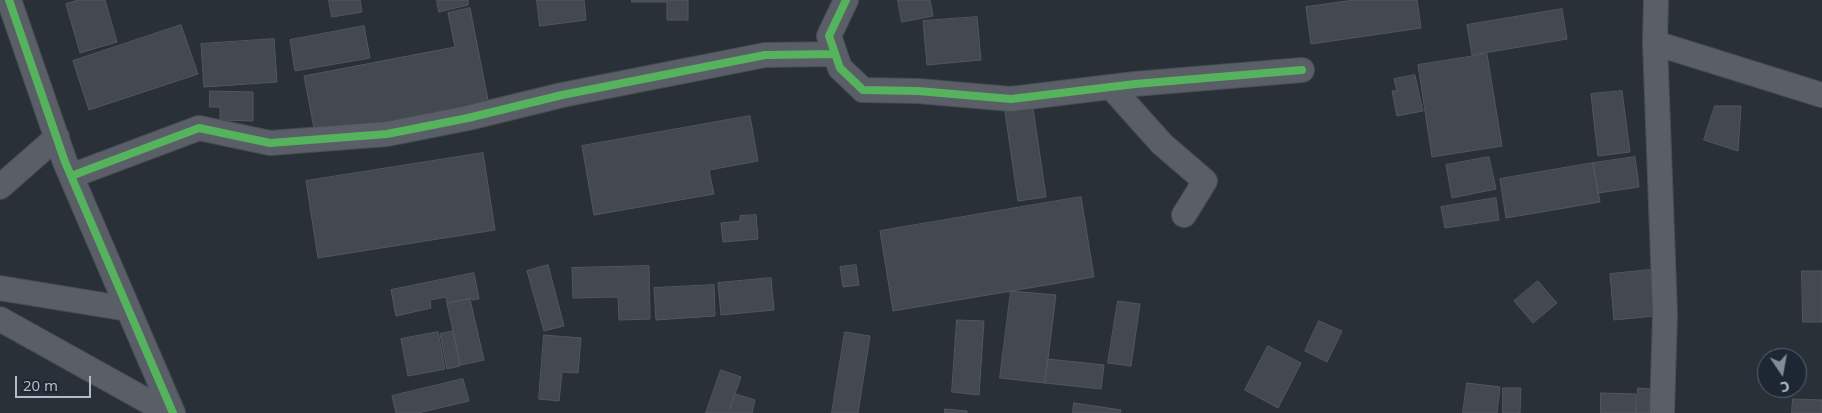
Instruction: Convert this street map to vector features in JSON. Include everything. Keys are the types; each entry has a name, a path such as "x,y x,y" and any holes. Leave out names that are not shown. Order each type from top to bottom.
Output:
{"street":[{"path":"9,0 71,176 173,413"},
{"path":"846,0 829,36 840,68 863,90 918,91 1011,99 1111,87 1302,70"},
{"path":"1656,0 1655,43 1666,313 1662,413"},
{"path":"1655,43 1822,95"},
{"path":"71,176 200,128 270,143 386,134 468,118 562,95 764,55 835,54"},
{"path":"1111,87 1162,144 1205,181 1184,215"},
{"path":"0,187 57,137"},
{"path":"0,288 128,309"},
{"path":"2,322 169,413"}],"building":[{"path":"79,0 105,0 117,42 80,53 66,4"},
{"path":"329,0 360,0 362,12 332,17"},
{"path":"437,0 468,0 468,5 439,12"},
{"path":"537,0 584,0 586,20 540,26"},
{"path":"632,0 688,0 688,20 667,20 667,2 632,2"},
{"path":"898,0 930,0 933,16 902,22"},
{"path":"1355,0 1417,0 1421,28 1311,44 1306,7"},
{"path":"470,8 489,105 316,139 304,76 455,47 448,13"},
{"path":"1562,9 1567,39 1472,55 1467,25"},
{"path":"977,17 981,60 927,65 923,21"},
{"path":"181,25 198,74 89,110 73,61"},
{"path":"364,26 370,58 295,71 290,40"},
{"path":"274,39 277,82 204,87 201,44"},
{"path":"1487,54 1502,146 1432,157 1418,65"},
{"path":"1415,75 1423,111 1397,116 1392,91 1397,91 1394,79"},
{"path":"210,91 253,92 253,121 220,120 220,107 210,107"},
{"path":"1622,91 1630,152 1598,156 1591,94"},
{"path":"1715,106 1741,106 1738,151 1704,140"},
{"path":"1033,108 1046,197 1018,201 1005,112"},
{"path":"750,116 758,161 709,170 714,194 594,215 582,146"},
{"path":"483,153 495,230 318,258 306,181"},
{"path":"1489,157 1496,189 1452,198 1446,165"},
{"path":"1635,157 1639,187 1598,193 1593,163"},
{"path":"1593,163 1600,202 1506,218 1500,179"},
{"path":"1081,197 1094,277 893,311 880,231"},
{"path":"1496,198 1499,220 1445,228 1441,207"},
{"path":"756,215 758,239 723,242 721,223 740,221 740,216"},
{"path":"548,265 564,326 544,331 527,271"},
{"path":"856,265 859,285 843,287 840,267"},
{"path":"649,266 650,319 619,320 618,297 573,298 572,268"},
{"path":"1650,270 1654,316 1614,320 1610,274"},
{"path":"1802,271 1822,271 1822,322 1803,322"},
{"path":"474,273 479,299 472,300 472,298 447,303 446,297 430,300 431,308 396,316 391,290"},
{"path":"771,278 774,310 721,315 718,283"},
{"path":"1538,281 1557,303 1533,323 1514,301"},
{"path":"714,285 715,316 656,320 654,288"},
{"path":"1011,291 1056,295 1045,383 1000,378"},
{"path":"470,299 484,360 461,365 447,304"},
{"path":"1118,301 1140,304 1131,366 1108,363"},
{"path":"957,320 984,321 979,395 952,392"},
{"path":"1319,321 1342,331 1327,362 1305,351"},
{"path":"453,331 460,366 447,369 440,334"},
{"path":"438,332 445,369 408,376 401,339"},
{"path":"845,332 870,336 858,413 832,413"},
{"path":"544,335 581,338 578,373 562,372 559,401 539,399"},
{"path":"1268,346 1301,363 1278,408 1245,390"},
{"path":"1048,359 1104,365 1101,389 1045,383"},
{"path":"721,370 741,377 728,413 706,413"},
{"path":"463,379 469,401 418,413 396,413 392,396"},
{"path":"1467,383 1500,387 1497,413 1463,413"},
{"path":"1503,388 1521,388 1520,413 1503,413"},
{"path":"1638,388 1650,389 1649,413 1637,413"},
{"path":"1601,393 1636,394 1636,413 1601,413"},
{"path":"735,394 755,400 752,413 730,413"},
{"path":"1793,399 1822,400 1822,413 1792,413"},
{"path":"1074,403 1121,410 1120,413 1073,413"},
{"path":"945,409 967,411 967,413 945,413"}],"cycle path":[{"path":"9,0 65,162 173,413"},
{"path":"846,0 829,36 840,68 863,90 918,91 1011,99 1135,84 1302,70"},
{"path":"71,176 199,128 270,143 387,134 468,118 562,95 765,55 835,54"}]}
